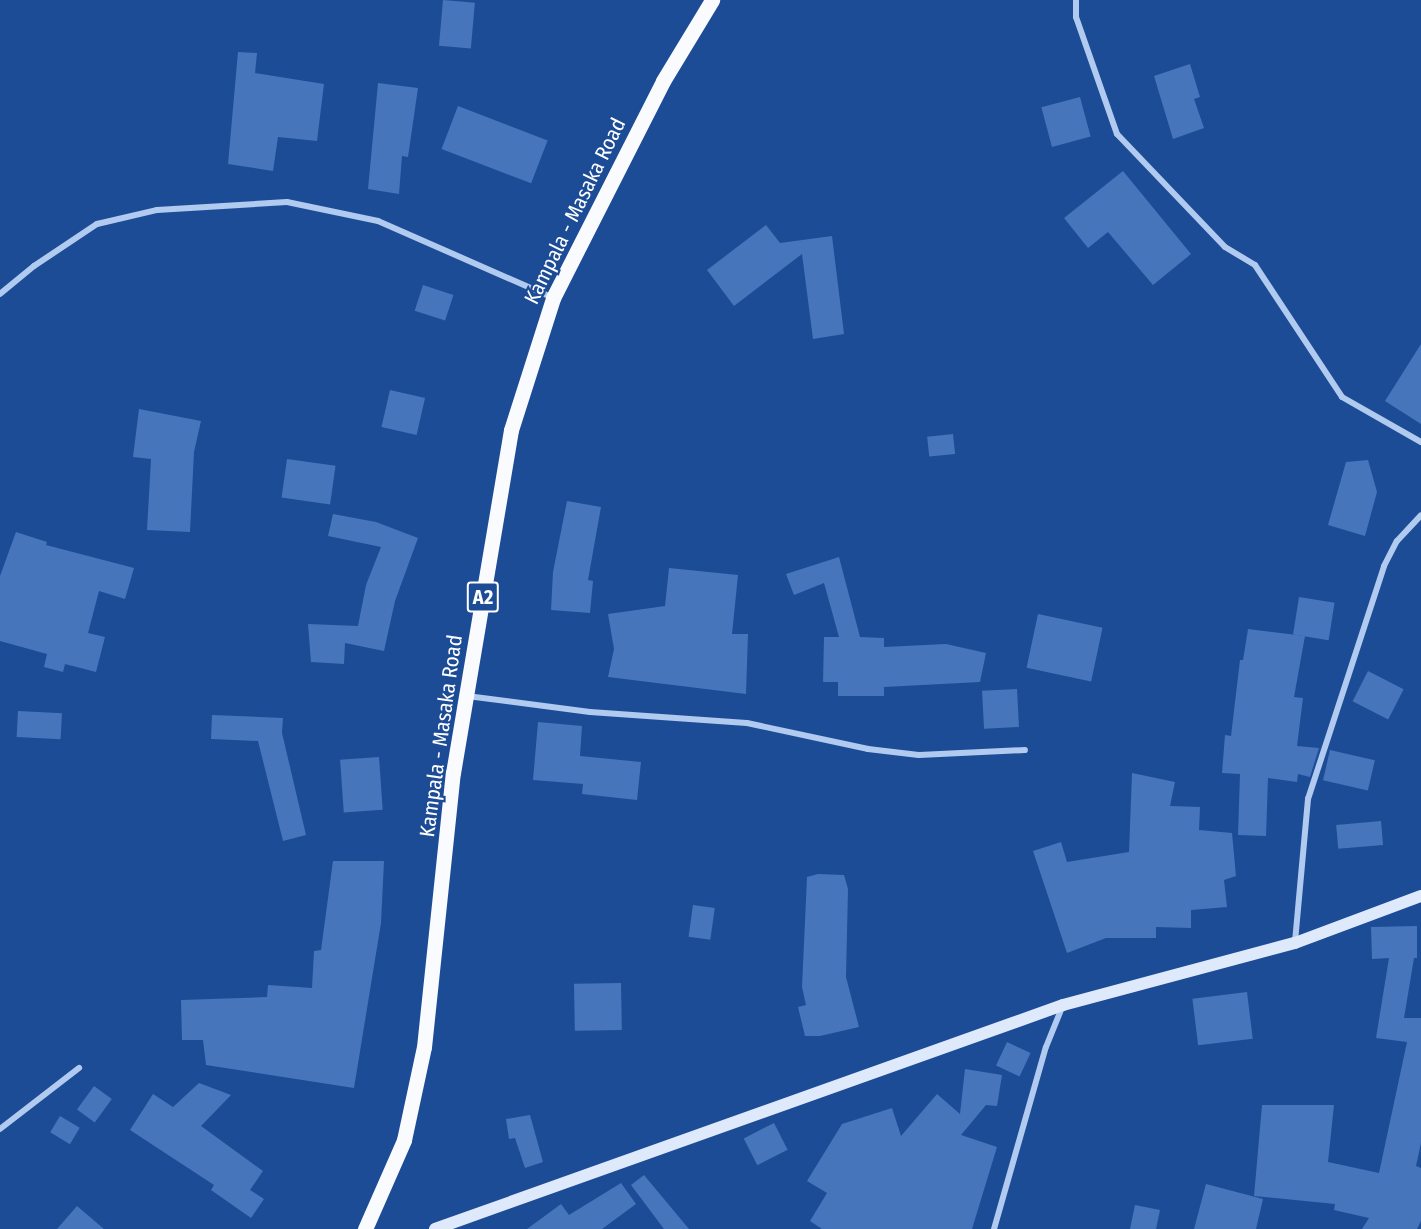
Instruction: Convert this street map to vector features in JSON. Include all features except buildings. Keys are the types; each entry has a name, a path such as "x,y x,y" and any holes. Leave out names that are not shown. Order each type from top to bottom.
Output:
{"main road":[{"name":"Kampala - Masaka Road","path":"365,1229 404,1140 424,1047 453,773 511,429 553,298 663,81 712,0"}],"street":[{"path":"1076,0 1076,17 1117,134 1225,247 1255,265 1342,397 1421,442"},
{"path":"0,294 34,266 97,224 157,210 288,202 378,221 553,298"},
{"path":"1295,943 1308,799 1384,566 1397,541 1421,515"},
{"path":"466,696 590,712 747,723 868,749 919,755 1025,750"},
{"path":"435,1229 1063,1005 1295,943 1421,896"},
{"path":"994,1229 1046,1047 1063,1005"},
{"path":"0,1129 79,1068"}]}
